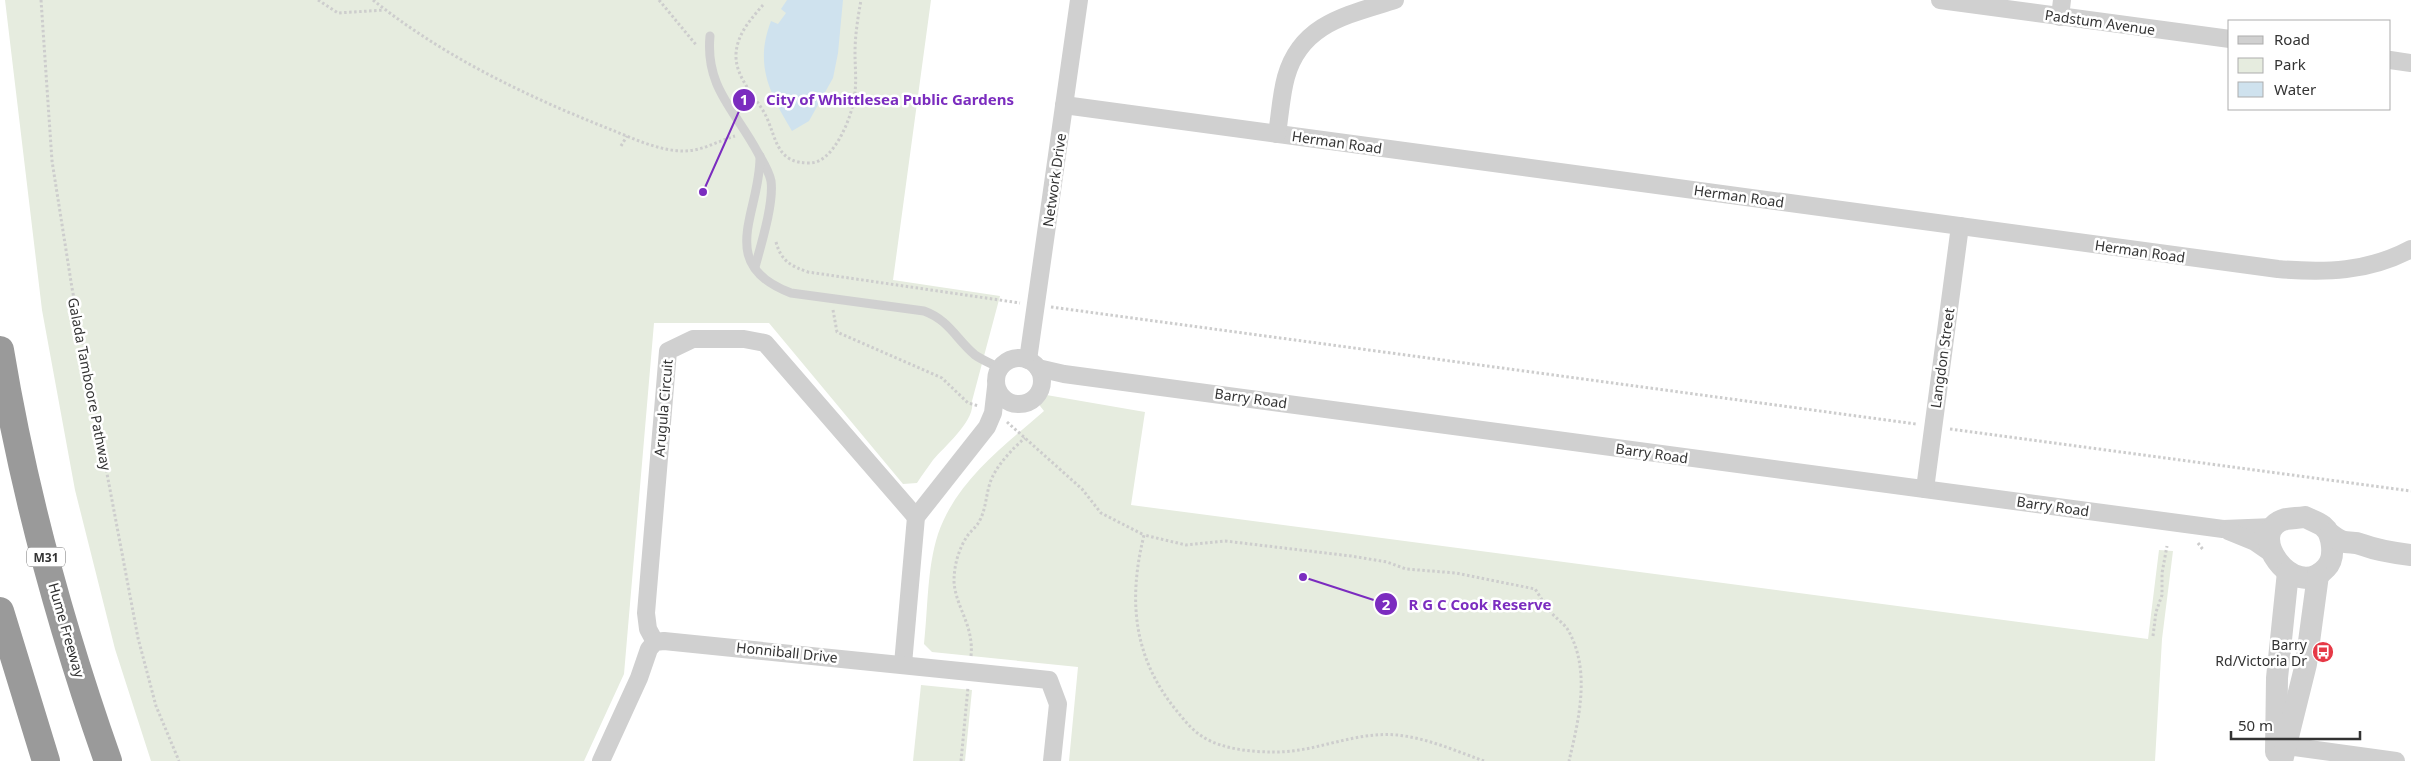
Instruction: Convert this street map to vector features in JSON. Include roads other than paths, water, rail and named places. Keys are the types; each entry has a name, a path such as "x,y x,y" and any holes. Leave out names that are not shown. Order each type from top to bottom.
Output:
{"highway":[{"name":"Hume Freeway","path":"0,350 24,471 56,596 108,761"},
{"path":"0,611 46,761"}],"street":[{"name":"Network Drive","path":"1033,364 1036,305 1079,0"},
{"path":"1277,134 1286,78 1294,56 1303,43 1318,29 1334,20 1395,0"},
{"name":"Padstum Avenue","path":"1940,0 2061,8 2228,39"},
{"path":"2391,60 2411,63"},
{"name":"Herman Road","path":"1064,105 2309,272 2360,268 2385,261 2411,249"},
{"name":"Langdon Street","path":"1925,489 1960,226"},
{"name":"Arugula Circuit","path":"655,642 648,629 646,613 668,351 693,339 744,339 765,343 916,517"},
{"path":"903,664 916,517 998,413 1027,403 1035,398 1041,390 1042,381 1033,364 1016,358 1007,361 1000,368 996,377 998,413"},
{"name":"Barry Road","path":"1033,364 1081,376 2223,529 2274,527"},
{"name":"Barry Road","path":"1041,390 1065,379 1081,376"},
{"path":"996,387 1000,395 1008,402 1017,405 1027,403"},
{"path":"2372,550 2323,571 2303,577 2288,572 2278,564 2271,553 2270,539 2274,527 2284,519 2306,517 2323,525 2330,534 2342,543 2362,544 2372,550 2411,555"},
{"name":"Barry Road","path":"2223,529 2255,542 2271,553"},
{"path":"2282,756 2306,664 2323,571 2332,552 2330,534"},
{"path":"2282,756 2277,678 2288,572"},
{"name":"Honniball Drive","path":"655,642 673,641 1049,680 1058,704 1052,761"},
{"path":"601,761 649,649 655,642"},
{"path":"2282,756 2396,761"}],"lane":[{"path":"710,36 710,64 720,92 748,133 768,172 771,188 755,267"},
{"path":"760,156 758,182 747,226 746,242 748,254 763,278 774,286 792,292 924,312 936,316 953,330 976,356 1000,368"}],"water":[{"path":"787,0 843,0 838,53 833,78 809,121 792,131 771,92 764,65 766,37 771,21 778,24 786,13 781,9"}],"place":[{"name":"City of Whittlesea Public Gardens","path":"703,192"},
{"name":"R G C Cook Reserve","path":"1303,577"},
{"name":"Barry Rd/Victoria Dr","path":"2323,652"}]}
